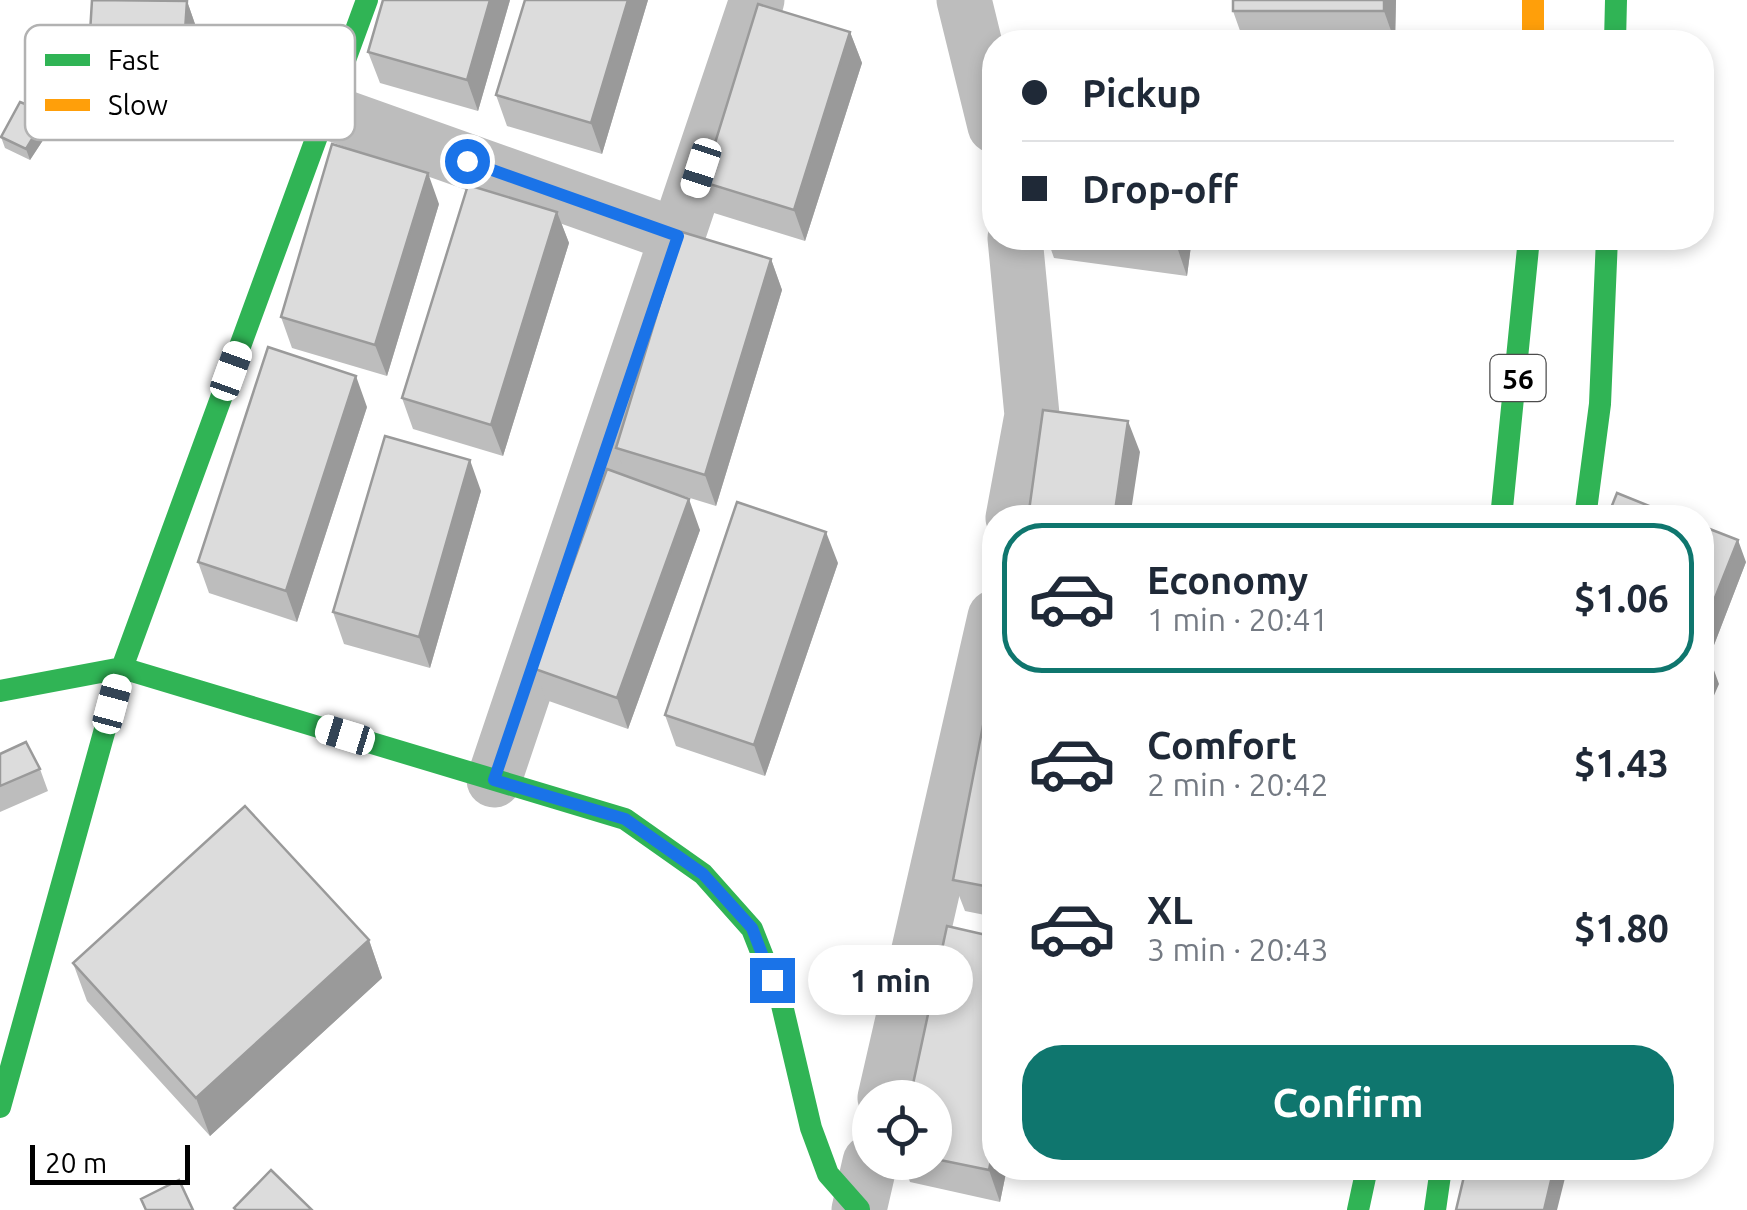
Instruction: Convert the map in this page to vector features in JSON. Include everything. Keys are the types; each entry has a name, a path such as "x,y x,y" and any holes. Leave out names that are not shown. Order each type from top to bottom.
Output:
{"street":[{"path":"355,32 367,0"},
{"path":"494,780 758,0"},
{"path":"964,0 982,73"},
{"path":"1533,0 1533,30"},
{"path":"1615,30 1616,0"},
{"path":"355,121 678,236"},
{"path":"0,1107 122,668 315,140"},
{"path":"1016,250 1032,416 1016,505"},
{"name":"56","path":"1503,505 1528,250"},
{"path":"1587,505 1600,404 1606,250"},
{"path":"0,691 122,668 625,819 703,874 752,928 782,1005 811,1128 828,1174 859,1210"},
{"path":"889,1080 982,674"},
{"path":"859,1210 866,1180"},
{"path":"1358,1210 1364,1180"},
{"path":"1435,1210 1440,1180"}],"building":[{"path":"92,0 187,1 185,25 90,25"},
{"path":"383,0 490,0 467,80 368,52"},
{"path":"525,0 628,0 591,123 496,95"},
{"path":"1233,0 1384,0 1384,11 1233,11"},
{"path":"758,4 850,32 794,210 703,182"},
{"path":"20,102 25,104 25,140 32,140 26,149 1,137"},
{"path":"332,144 428,173 375,345 281,317"},
{"path":"468,185 557,212 491,425 402,398"},
{"path":"682,232 771,259 705,475 616,448"},
{"path":"268,347 356,376 286,591 198,562"},
{"path":"1043,410 1128,421 1116,505 1030,505"},
{"path":"385,436 470,460 419,637 333,612"},
{"path":"607,469 689,499 617,698 535,669"},
{"path":"1617,493 1647,505 1612,505"},
{"path":"737,502 826,532 754,745 665,715"},
{"path":"1714,531 1738,540 1714,600"},
{"path":"982,731 982,886 953,880"},
{"path":"26,742 40,769 0,786 0,754"},
{"path":"245,806 369,940 196,1098 73,963"},
{"path":"947,926 982,934 982,1169 952,1162 952,1080 914,1080"},
{"path":"271,1170 312,1210 236,1210"},
{"path":"179,1180 193,1210 146,1210 141,1199"},
{"path":"1463,1180 1551,1180 1544,1210 1456,1210"}],"traffic: fast":[{"path":"355,33 367,0"},
{"path":"1615,30 1616,0"},
{"path":"0,1107 122,668 316,140"},
{"path":"1502,505 1528,250"},
{"path":"1587,505 1600,404 1606,250"},
{"path":"0,691 122,668 625,819 703,874 752,929 782,1005 811,1128 828,1174 859,1209"},
{"path":"1358,1210 1364,1180"},
{"path":"1435,1210 1439,1180"}],"traffic: slow":[{"path":"1533,0 1533,30"}],"route":[{"path":"467,161 678,236 494,780 625,819 703,874 752,928 772,980"}]}
